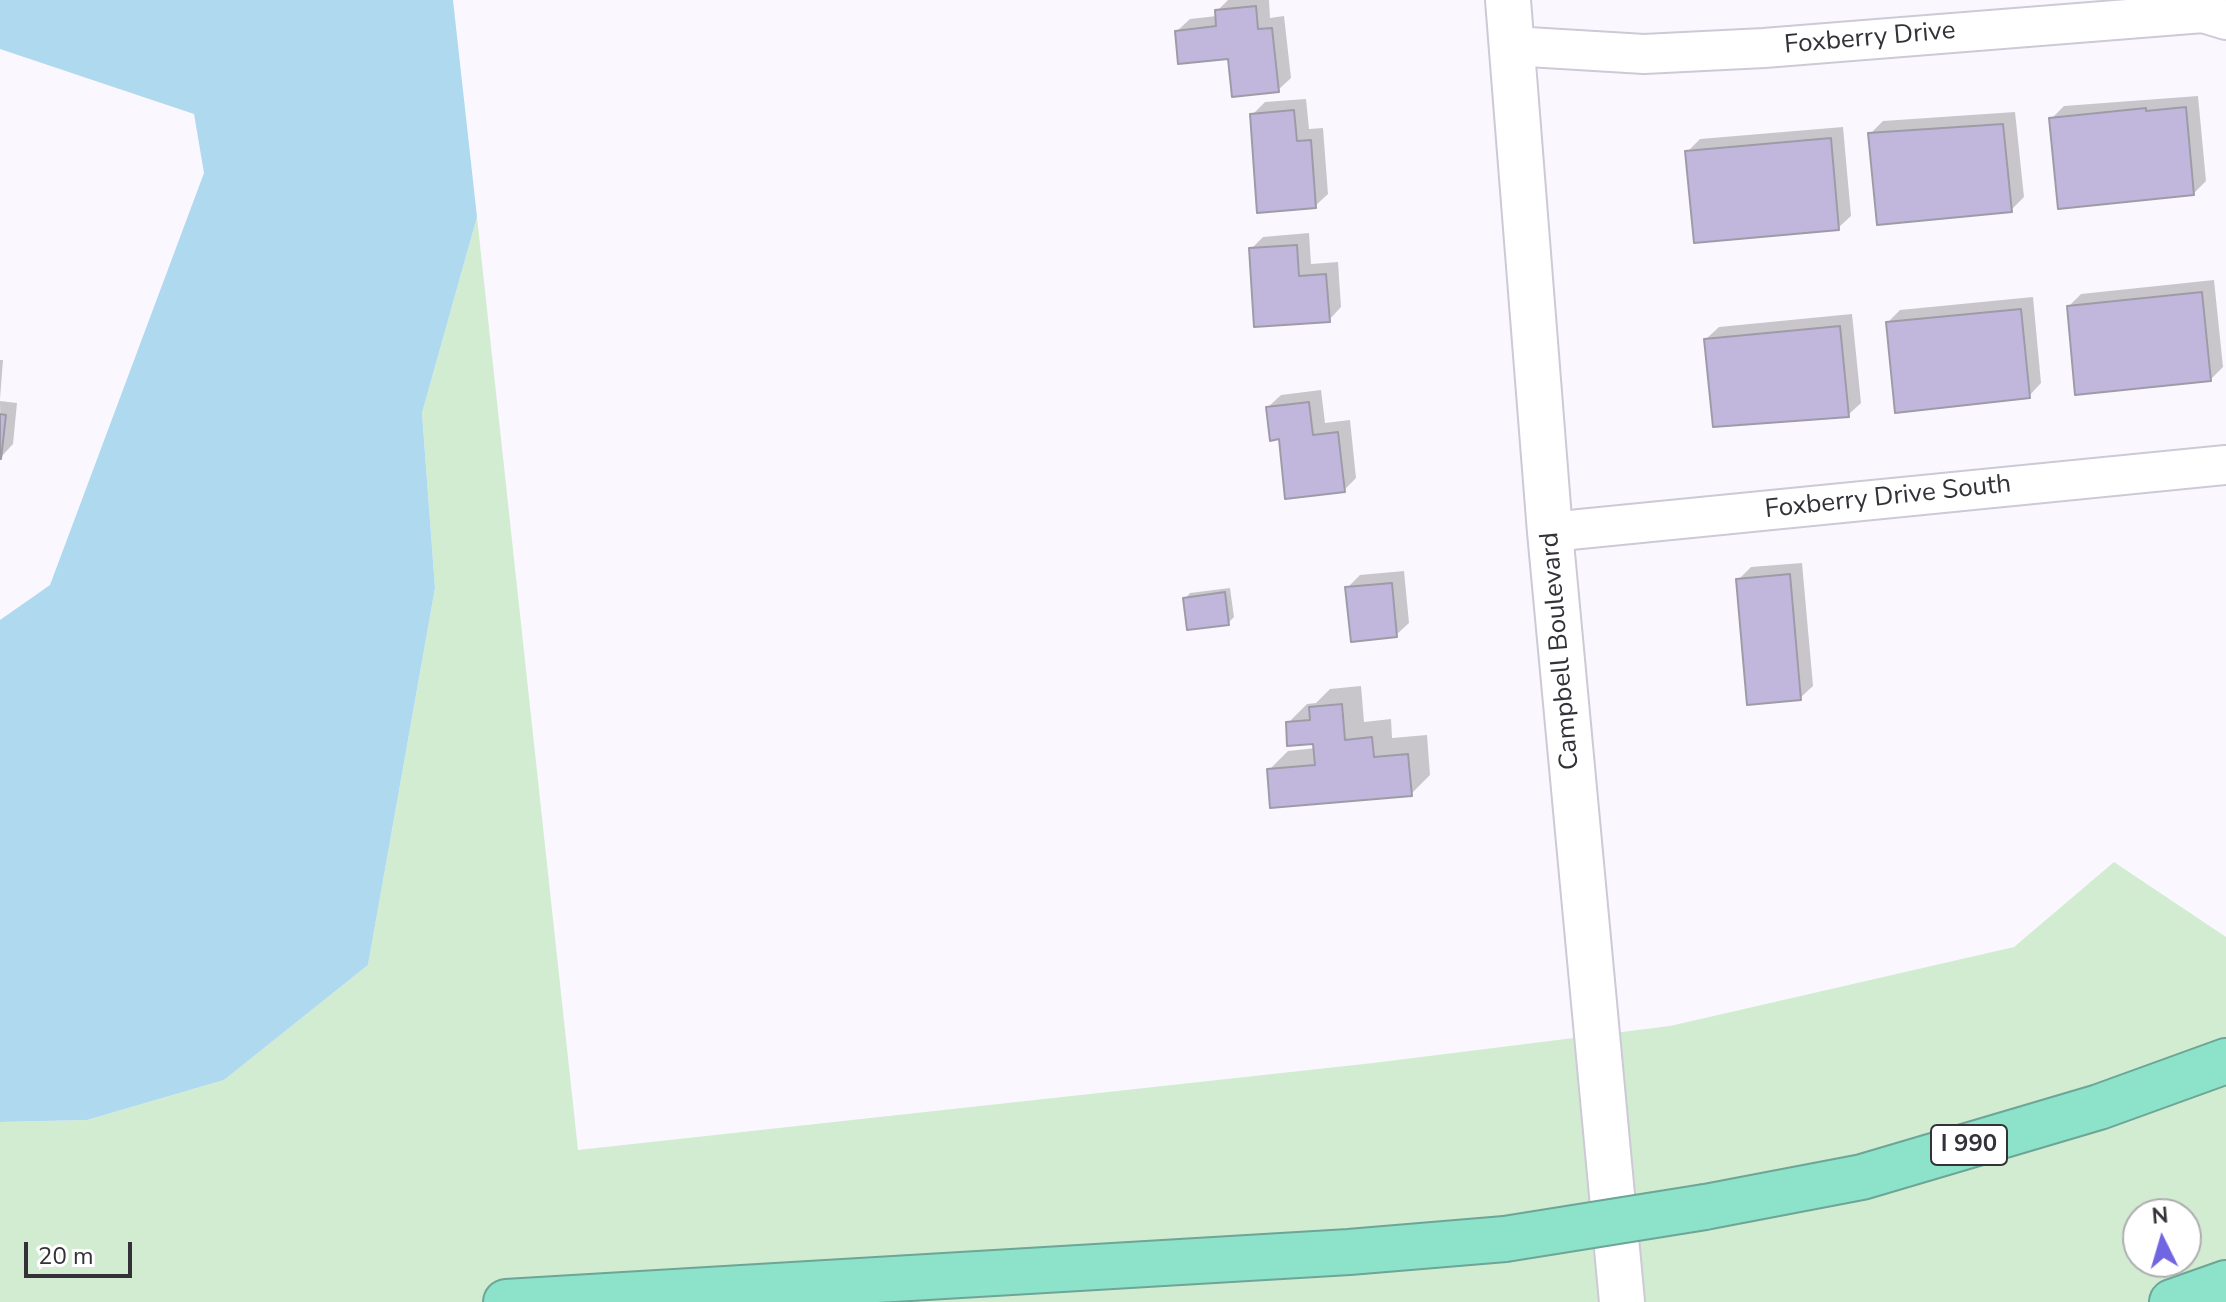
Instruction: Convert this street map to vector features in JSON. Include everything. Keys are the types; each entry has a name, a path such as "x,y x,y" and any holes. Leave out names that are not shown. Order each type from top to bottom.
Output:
{"highway":[{"name":"I 990","path":"506,1302 1317,1254 1505,1239 1705,1207 1862,1177 2099,1107 2226,1061"},
{"path":"2172,1302 2226,1283"}],"main road":[{"name":"Campbell Boulevard","path":"1508,0 1550,532 1622,1302"}],"street":[{"name":"Foxberry Drive","path":"1512,46 1644,54 1764,48 2203,13 2226,20"},
{"name":"Foxberry Drive South","path":"1550,532 2226,465"}],"green space":[{"path":"477,217 578,1150 1373,1063 1670,1026 2014,947 2114,862 2226,937 2226,1302 0,1302 0,1122 87,1120 224,1080 368,965 435,588 422,413"}],"water":[{"path":"0,0 453,0 477,217 422,413 435,588 368,965 224,1080 87,1120 0,1122 0,620 50,585 204,173 194,114 0,49"}],"building":[{"path":"1256,6 1258,29 1272,28 1279,92 1232,97 1228,59 1178,64 1175,31 1216,26 1215,10"},
{"path":"2186,107 2194,195 2058,209 2049,118"},
{"path":"1294,110 1297,141 1311,140 1316,208 1257,213 1250,114"},
{"path":"2003,124 2012,212 1877,225 1868,133"},
{"path":"1831,138 1839,230 1694,243 1685,151"},
{"path":"1297,245 1299,276 1326,274 1330,322 1254,327 1249,248"},
{"path":"2202,292 2211,381 2075,395 2067,306"},
{"path":"2021,309 2030,398 1895,413 1886,322"},
{"path":"1840,326 1849,417 1713,427 1704,339"},
{"path":"1309,402 1313,435 1338,432 1345,492 1285,499 1279,439 1270,441 1266,407"},
{"path":"0,414 6,415 1,459 0,459"},
{"path":"1790,574 1801,700 1747,705 1736,579"},
{"path":"1392,583 1397,637 1351,642 1345,587"},
{"path":"1225,592 1229,625 1187,630 1183,598"},
{"path":"1342,704 1345,740 1372,737 1374,757 1408,754 1412,796 1270,808 1267,769 1315,765 1313,744 1287,746 1286,722 1310,720 1309,707"}]}
